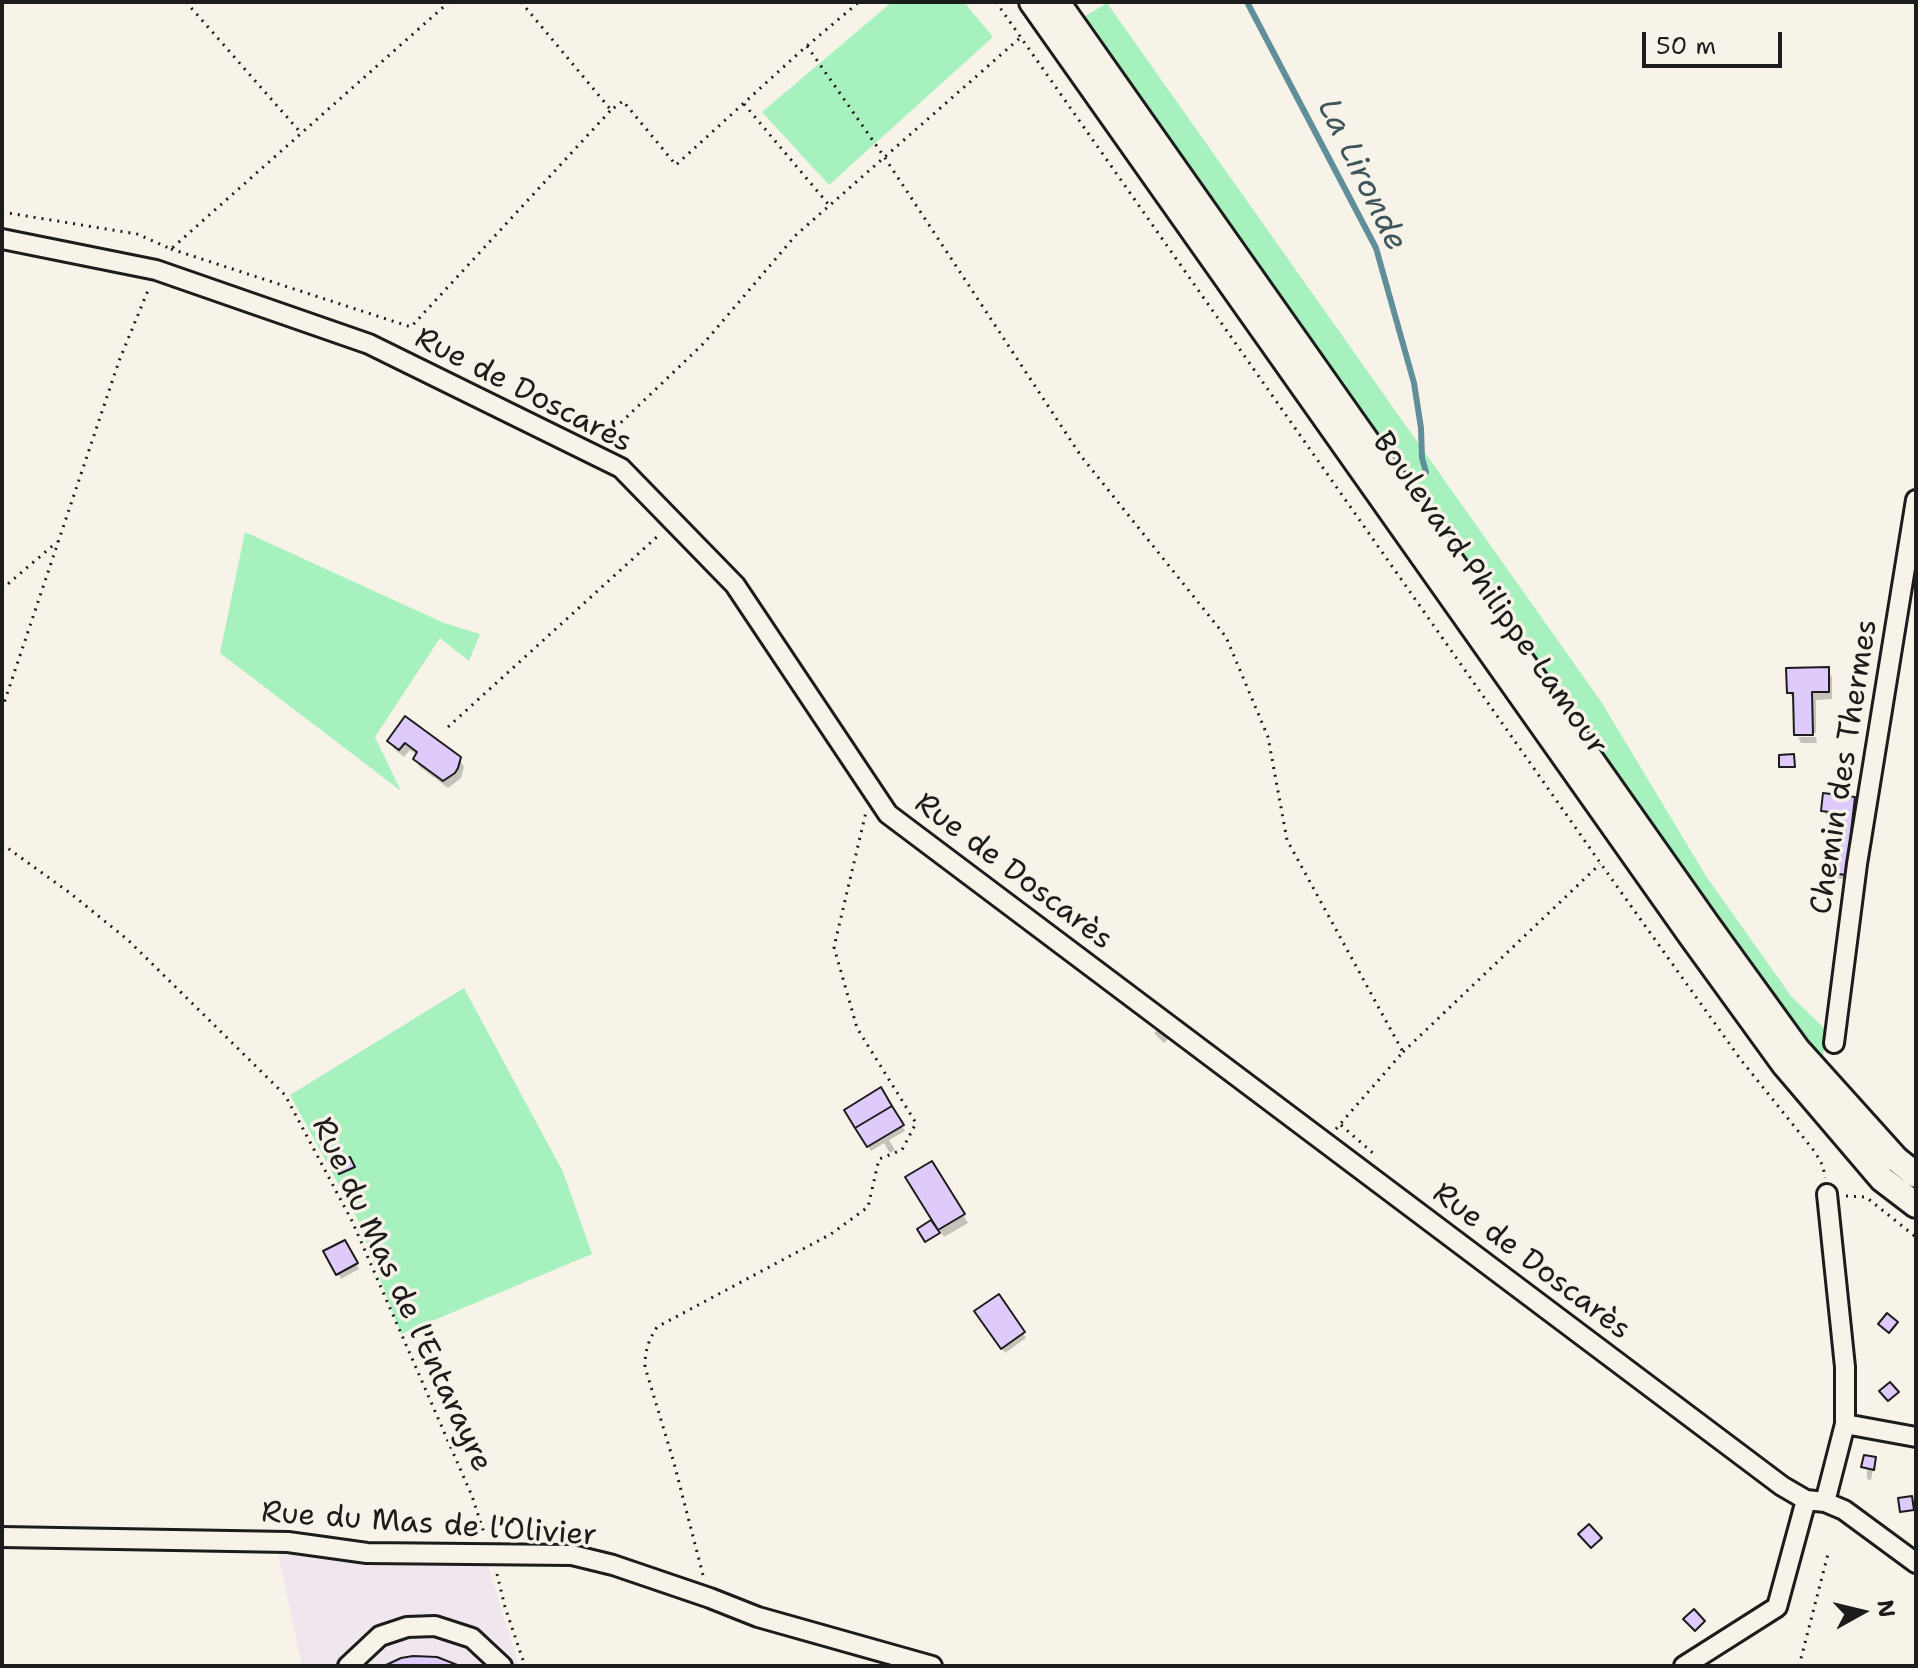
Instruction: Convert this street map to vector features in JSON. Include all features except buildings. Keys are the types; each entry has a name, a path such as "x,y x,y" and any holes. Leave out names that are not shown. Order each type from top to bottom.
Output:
{"main road":[{"name":"Boulevard Philippe Lamour","path":"1032,2 1784,1064 1882,1179 1916,1205"},
{"name":"Boulevard Philippe Lamour","path":"1057,2 1788,1037 1896,1159 1916,1175"}],"street":[{"name":"Rue de Doscarès","path":"2,239 156,270 369,344 621,468 735,585 888,814 1782,1486 1806,1500 1825,1502 1844,1510 1916,1563"},
{"name":"Chemin des Thermes","path":"1834,1043 1857,864 1916,500"},
{"path":"1825,1502 1845,1424 1845,1367 1827,1194"},
{"path":"1845,1424 1916,1437"},
{"path":"1684,1666 1777,1607 1806,1500"},
{"name":"Rue du Mas de l'Olivier","path":"2,1537 288,1542 367,1553 572,1555 613,1565 758,1617 932,1666"},
{"path":"348,1666 380,1636 407,1627 435,1626 472,1638 502,1666"}],"path":[{"path":"186,2 301,133"},
{"path":"171,249 449,2"},
{"path":"521,2 611,110"},
{"path":"2,212 137,234 171,249 411,327 611,110 623,101 676,165 859,2"},
{"path":"996,2 1601,864 1741,1060 1815,1152 1823,1166 1827,1194 1866,1197 1916,1237"},
{"path":"597,456 610,433 704,343 796,235 1021,37"},
{"path":"807,46 885,158 1081,456 1226,637 1268,737 1287,840 1403,1052"},
{"path":"744,104 830,206"},
{"path":"2,709 119,361 156,270"},
{"path":"448,727 666,528"},
{"path":"2,589 59,540"},
{"path":"710,1598 645,1367 645,1352 657,1327 831,1234 868,1207 879,1159 902,1150 916,1123 857,1028 834,947 871,789"},
{"name":"Rue du Mas de l'Entarayre","path":"2,844 128,940 285,1095 352,1221 472,1496 525,1666"},
{"path":"1334,1131 1403,1052 1601,864"},
{"path":"1799,1666 1829,1550"}],"shaded area":[{"path":"277,1550 488,1565 519,1666 302,1666"}],"green space":[{"path":"892,2 964,2 993,37 829,185 762,112"},
{"path":"1107,3 1602,703 1706,876 1791,996 1826,1030 1823,1060 1801,1035 1082,18"},
{"path":"245,532 444,623 480,634 469,661 440,638 375,737 401,791 220,653"},
{"path":"464,988 563,1172 592,1254 401,1334 358,1220 290,1095"}],"waterway":[{"name":"La Lironde","path":"1247,2 1376,248 1414,383 1426,472"}]}
